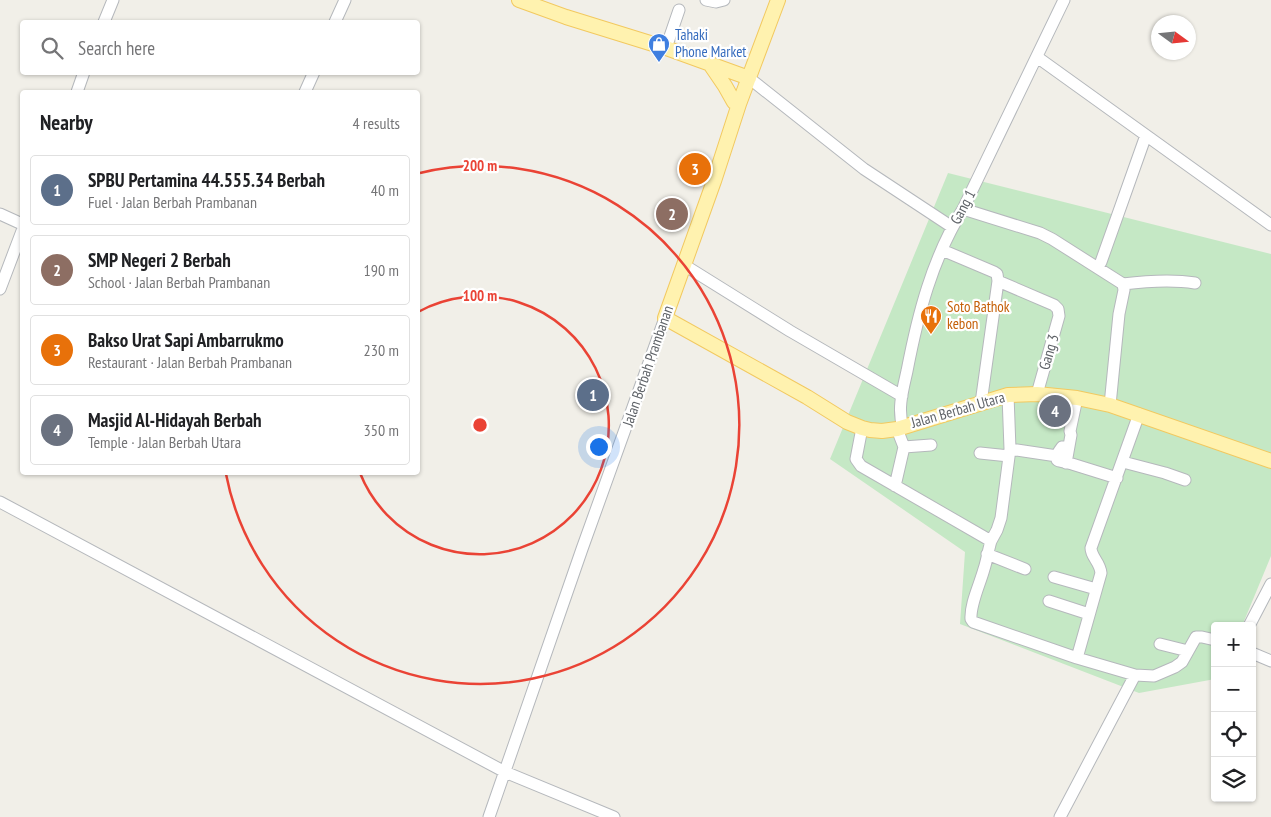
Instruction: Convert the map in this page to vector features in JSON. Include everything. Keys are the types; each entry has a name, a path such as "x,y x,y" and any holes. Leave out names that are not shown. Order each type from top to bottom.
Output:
{"main road":[{"path":"518,0 666,48 749,78"},
{"name":"Jalan Berbah Prambanan","path":"665,318 714,181 739,104 778,0"},
{"path":"710,64 734,102 739,104"},
{"name":"Jalan Berbah Utara","path":"665,318 807,397 847,422 862,428 882,431 900,428 1008,395 1037,394 1110,404 1271,461"}],"street":[{"path":"105,20 113,0"},
{"path":"336,20 345,0"},
{"path":"706,0 720,2 724,0"},
{"name":"Gang 1","path":"904,447 900,428 902,396 915,329 926,288 952,228 1064,0"},
{"path":"666,48 679,10"},
{"path":"1037,57 1271,225"},
{"path":"78,90 83,75"},
{"path":"306,90 313,75"},
{"path":"749,78 864,169 952,228"},
{"path":"1098,267 1145,138"},
{"path":"963,209 1040,233 1123,284 1149,280 1180,280 1195,283"},
{"path":"0,214 20,223"},
{"path":"0,289 20,236"},
{"path":"942,250 997,274 998,281 981,403"},
{"path":"684,265 790,331 902,396"},
{"name":"Gang 3","path":"998,281 1054,305 1058,309 1059,316 1037,394"},
{"path":"1110,404 1119,314 1124,290 1123,284"},
{"name":"Jalan Berbah Prambanan","path":"489,817 665,318"},
{"path":"1008,395 1010,452 1001,518 991,542 970,616 971,619 976,624 1077,658 1135,675 1154,676 1175,667 1182,662 1196,637 1211,639"},
{"path":"1061,459 1069,446 1077,398"},
{"path":"1077,658 1101,573 1091,548 1139,414"},
{"path":"862,428 856,459 861,466 991,542"},
{"path":"895,486 904,447 931,445"},
{"path":"980,454 1010,452 1061,459 1116,478"},
{"path":"1123,462 1185,480"},
{"path":"0,502 505,772 614,817"},
{"path":"988,554 1025,569"},
{"path":"1054,577 1096,589"},
{"path":"1251,622 1271,584"},
{"path":"1049,601 1089,614"},
{"path":"1160,644 1188,651"},
{"path":"1256,655 1271,661"},
{"path":"1060,817 1135,675"}],"green space":[{"path":"948,173 1271,254 1271,556 1244,622 1211,622 1211,680 1139,693 960,624 965,552 830,459"}],"place":[{"name":"Tahaki Phone Market","path":"659,63"},
{"name":"Bakso Urat Sapi Ambarrukmo","path":"695,169"},
{"name":"SMP Negeri 2 Berbah","path":"672,214"},
{"name":"Soto Bathok kebon","path":"931,335"},
{"name":"SPBU Pertamina 44.555.34 Berbah","path":"593,395"},
{"name":"Masjid Al-Hidayah Berbah","path":"1055,411"}]}
